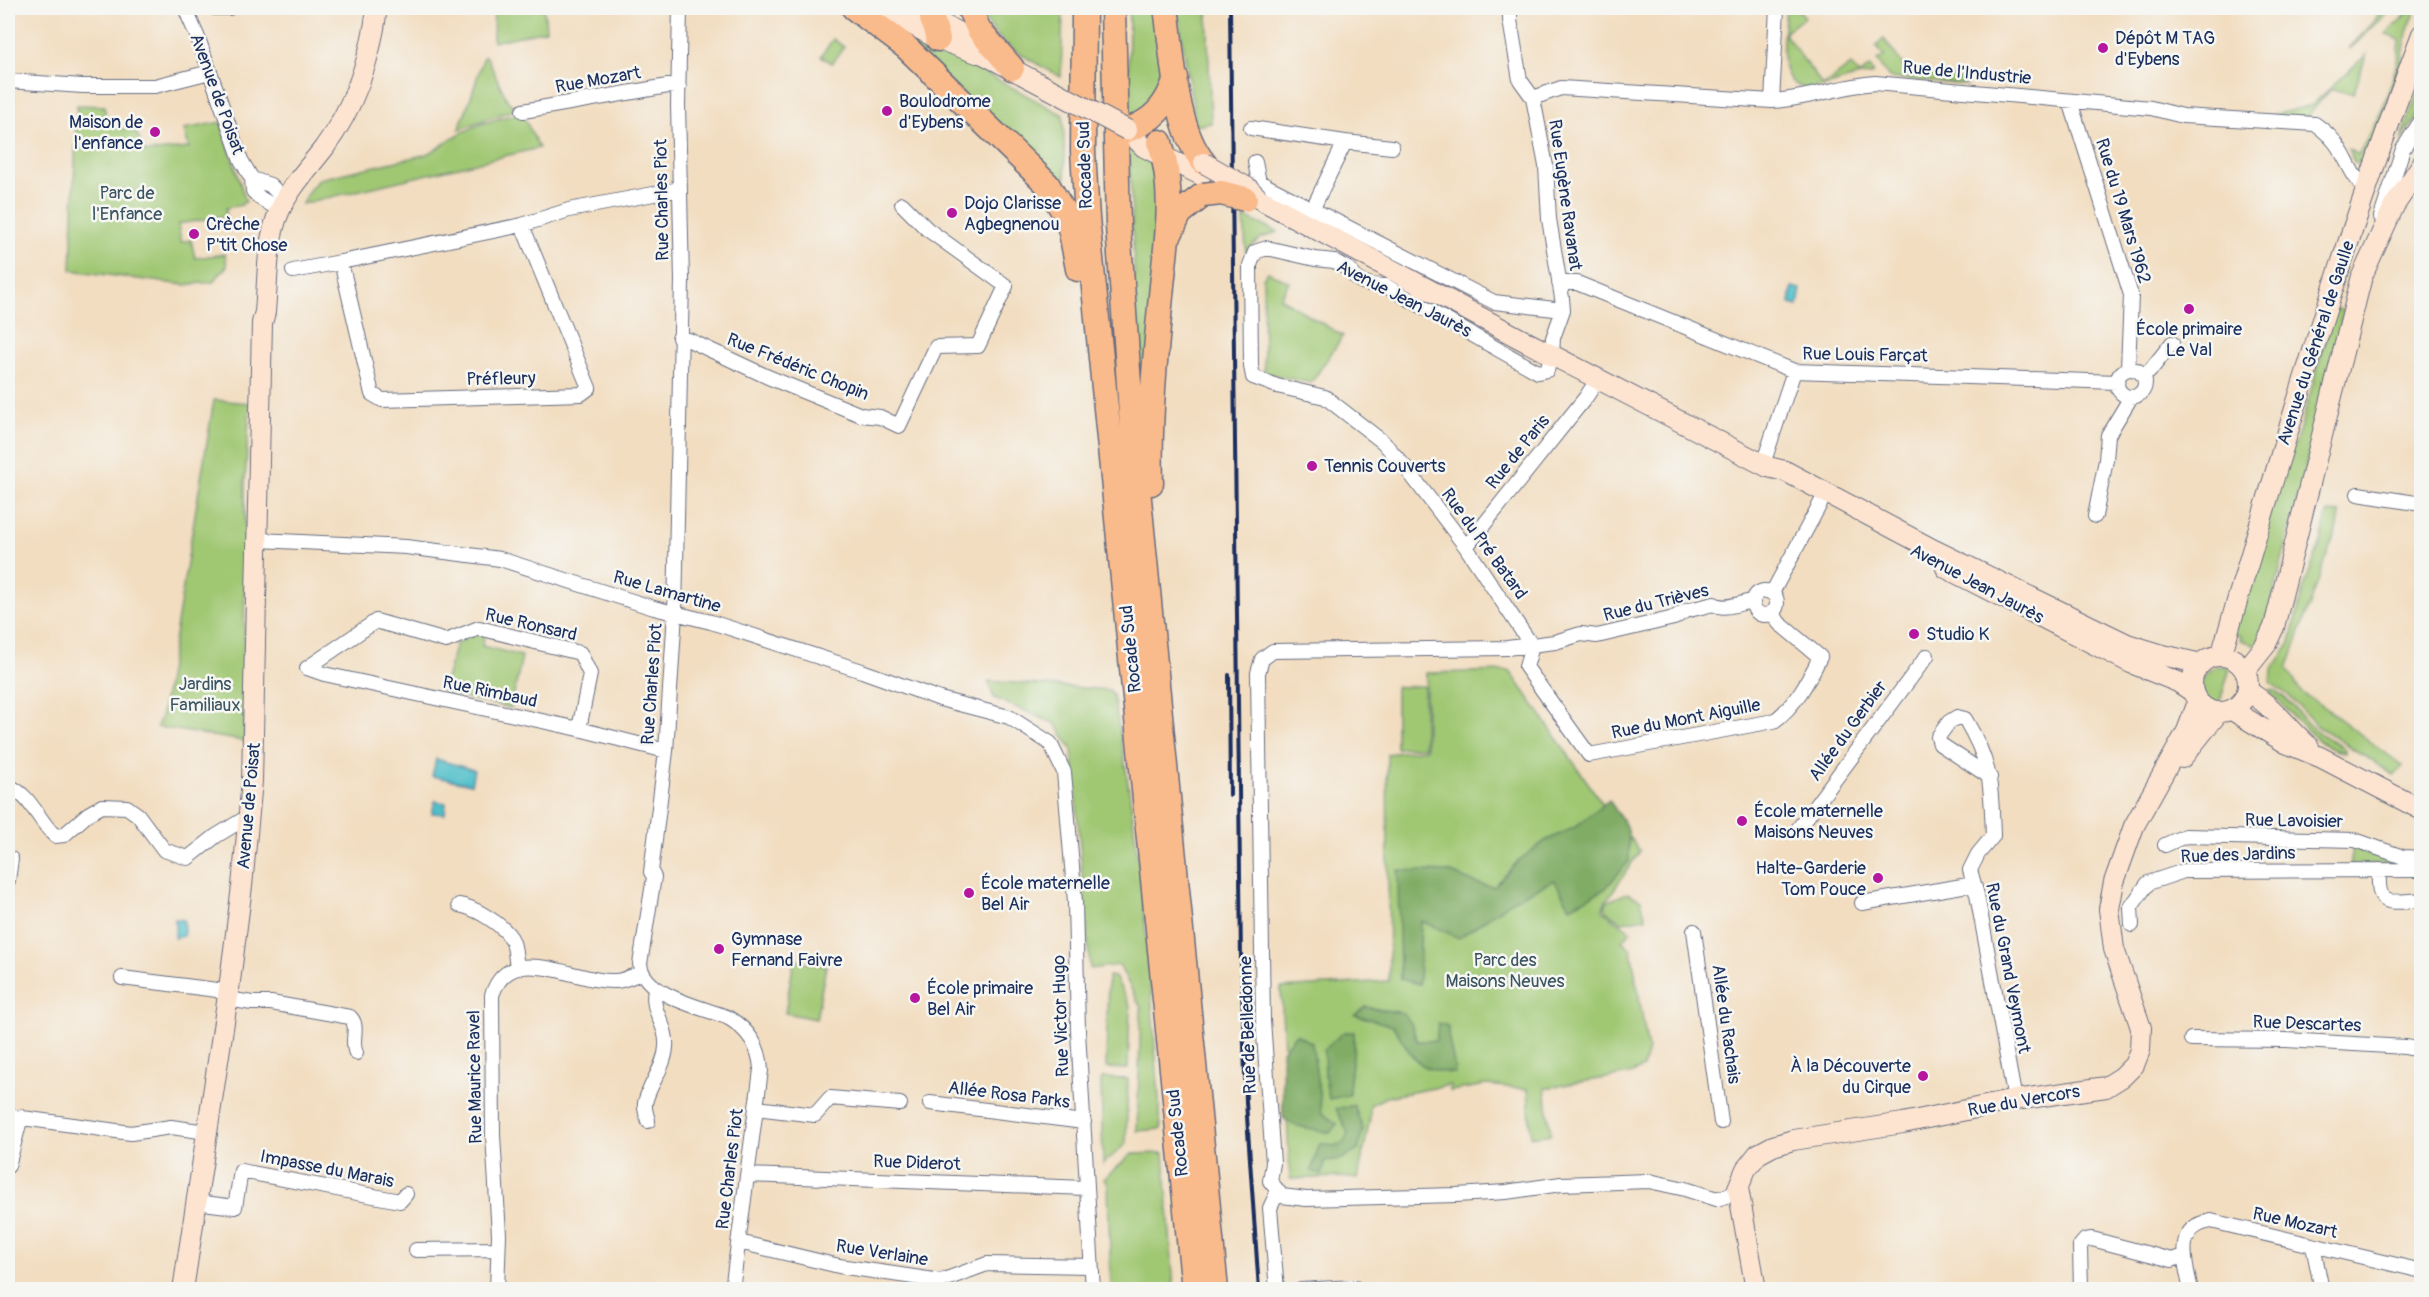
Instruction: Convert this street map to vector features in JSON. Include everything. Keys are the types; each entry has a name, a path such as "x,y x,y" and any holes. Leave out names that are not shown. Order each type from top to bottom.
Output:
{"highway":[{"path":"854,8 888,32 920,60 1032,167 1058,199 1071,232 1112,461"},
{"path":"969,8 979,30 1012,68"},
{"path":"1073,8 1083,151"},
{"name":"Rocade Sud","path":"1084,8 1083,151 1087,218 1194,1290"},
{"name":"Rocade Sud","path":"1113,8 1119,237 1133,439 1216,1290"},
{"path":"1166,8 1183,126 1203,178 1221,193 1252,199"},
{"path":"1127,130 1140,126 1155,116 1169,99 1176,78"},
{"path":"1146,581 1154,543 1150,465 1155,364 1168,239 1169,180 1162,150"},
{"path":"1168,239 1180,213 1203,178"}],"main road":[{"path":"279,203 324,148 346,114 361,78 377,8"},
{"path":"882,8 935,22"},
{"path":"910,8 972,42 985,55 1127,130 1144,134 1162,150 1203,178"},
{"name":"Avenue du Général de Gaulle","path":"2220,656 2312,351 2421,34"},
{"name":"Avenue du Général de Gaulle","path":"2245,671 2265,646 2274,627 2362,276 2394,206 2421,164"},
{"name":"Avenue Jean Jaurès","path":"1252,199 1766,465 1785,471 1824,497 1977,585 2131,663 2178,682 2195,697"},
{"name":"Avenue de Poisat","path":"183,1290 227,997 249,816 254,741 262,323 265,312 271,238 279,203"},
{"name":"Avenue Jean Jaurès","path":"1824,497 2127,644 2163,656 2201,664"},
{"path":"2225,711 2242,702 2248,691 2248,677 2235,660 2220,656 2213,657 2201,664 2193,677 2195,697 2207,710 2225,711 2421,810"},
{"path":"2248,691 2274,710 2294,734 2320,757"},
{"name":"Rue du Vercors","path":"1738,1188 1746,1169 1758,1154 1773,1146 1793,1140 1903,1123 2015,1100 2106,1087 2122,1077 2134,1065 2140,1050 2141,1028 2114,950 2109,909 2120,862 2134,826 2187,731 2195,697"},
{"name":"Rue du Vercors","path":"2158,784 2225,711"},
{"path":"1738,1188 1756,1290"}],"street":[{"name":"Avenue de Poisat","path":"185,8 241,160 252,179 270,185 279,203"},
{"path":"215,8 229,8"},
{"name":"Rue Charles Piot","path":"680,8 682,280 675,613 666,751 651,872 654,877 640,964 646,981 655,989 727,1017 749,1035 757,1048 761,1063 732,1290"},
{"name":"Rue Eugène Ravanat","path":"1510,8 1520,80 1533,98 1546,166 1549,219 1563,310"},
{"path":"1772,101 1777,8"},
{"path":"8,81 83,86 155,86 210,72"},
{"name":"Rue de l'Industrie","path":"1533,98 1561,88 1772,101 1791,100 1850,85 1875,83 2151,108 2183,116 2315,124 2329,134 2340,148 2356,180 2366,189"},
{"name":"Rue Mozart","path":"523,111 668,86 679,87"},
{"name":"Rue du 19 Mars 1962","path":"2070,100 2131,295 2127,369"},
{"path":"2362,276 2403,149 2421,119"},
{"path":"1251,128 1392,147"},
{"path":"1313,208 1345,142"},
{"path":"1256,162 1259,182 1494,302 1563,310 1553,338 1552,355"},
{"path":"292,271 522,225 569,210 680,189"},
{"name":"Rue Frédéric Chopin","path":"679,338 689,340 768,377 861,415 880,417 899,426 936,347 978,346 1006,286 927,229 902,204"},
{"name":"Préfleury","path":"341,262 372,394 382,400 581,394 589,388 522,225"},
{"name":"Avenue Jean Jaurès","path":"1253,377 1250,265 1255,252 1267,248 1334,261 1371,286 1386,286 1538,372 1547,370 1552,355"},
{"name":"Rue Louis Farçat","path":"1558,283 1579,284 1794,371 2116,382"},
{"path":"2142,374 2149,372 2172,342"},
{"path":"2095,516 2106,460 2108,435 2131,397 2142,391 2145,383 2142,374 2136,369 2127,369 2120,374 2116,382 2122,394 2131,397"},
{"path":"1766,465 1794,371"},
{"name":"Rue du Pré Batard","path":"1253,377 1277,386 1325,397 1383,442 1406,468 1466,547 1532,646"},
{"name":"Rue de Paris","path":"1466,547 1598,379"},
{"path":"2358,494 2421,504"},
{"path":"1753,601 1758,613 1765,615 1772,612 1777,603 1772,593 1824,497"},
{"name":"Rue Lamartine","path":"258,540 406,547 492,557 654,608 711,622 940,699 1009,717 1050,743"},
{"name":"Rue du Trièves","path":"1532,646 1581,634 1597,636 1674,618 1685,611 1714,604 1730,606 1753,601 1760,592 1772,593"},
{"name":"Rue du Mont Aiguille","path":"1532,646 1526,667 1589,755 1774,721 1784,714 1811,676 1820,657 1779,623 1772,612"},
{"name":"Rue Ronsard","path":"307,668 376,621 446,641 479,628 580,653 590,674 579,729"},
{"name":"Rue de Belledonne","path":"1278,1191 1270,1181 1273,1163 1263,1020 1259,664 1273,651 1532,646"},
{"name":"Allée du Gerbier","path":"1798,829 1927,656"},
{"name":"Rue Rimbaud","path":"307,668 324,674 579,729 666,751"},
{"name":"Rue Victor Hugo","path":"1050,743 1064,772 1076,902 1078,1032 1093,1290"},
{"name":"Rue du Grand Veymont","path":"1990,777 1993,836 1978,854 1970,870 2015,1100"},
{"path":"8,786 16,789 26,799 55,836 64,835 102,806 127,807 138,814 164,850 188,858 216,836 249,816"},
{"name":"Rue Lavoisier","path":"2165,845 2185,837 2355,840 2403,857 2421,858"},
{"path":"8,881 11,859"},
{"path":"2379,870 2378,890 2386,900 2421,900"},
{"name":"Rue des Jardins","path":"2132,925 2131,907 2148,883 2184,871 2421,870"},
{"path":"1862,903 1974,884"},
{"path":"459,905 476,909 510,937 517,967 537,967 616,981 642,973"},
{"name":"Allée du Rachais","path":"1694,931 1721,1122"},
{"name":"Rue Maurice Ravel","path":"497,1290 492,995 500,979 517,967"},
{"path":"122,978 217,990 227,997 252,1003 271,1003 350,1017 354,1020 353,1040 356,1053"},
{"path":"648,1121 644,1105 667,1047 665,1034 652,1002 655,989"},
{"name":"Rue Descartes","path":"2191,1039 2286,1040 2405,1047 2421,1050"},
{"path":"756,1108 815,1115 830,1098 900,1104"},
{"name":"Allée Rosa Parks","path":"930,1103 1084,1122"},
{"path":"8,1166 14,1117 131,1133 171,1127 206,1137"},
{"name":"Impasse du Marais","path":"196,1202 235,1207 241,1171 400,1201 405,1194"},
{"name":"Rue Diderot","path":"747,1175 1086,1188"},
{"path":"1277,1290 1270,1208 1278,1191 1282,1196 1293,1198 1365,1199 1496,1192 1561,1184 1673,1180 1717,1199 1729,1196 1738,1188"},
{"name":"Rue Mozart","path":"2183,1256 2188,1232 2197,1223 2211,1221 2421,1271"},
{"path":"2081,1290 2080,1246 2085,1240 2092,1239 2172,1260 2183,1256 2191,1290"},
{"name":"Rue Verlaine","path":"739,1242 839,1266 941,1281 987,1264 1091,1266"},
{"path":"2313,1246 2322,1290"},
{"path":"416,1250 498,1249"},
{"path":"1300,1290 1354,1287"}],"green space":[{"path":"494,8 544,8 546,30 493,42"},
{"path":"980,8 1063,8 1061,77 1025,57 1003,41 986,21"},
{"path":"1129,8 1160,8 1167,79 1140,118 1128,113"},
{"path":"1177,8 1207,8 1211,123 1196,126"},
{"path":"1786,8 1797,8 1805,17 1784,33 1823,86 1851,65 1859,75 1870,67 1873,72 1871,75 1854,77 1826,86 1808,88 1796,85 1788,77 1784,65 1783,36"},
{"path":"2383,8 2393,8 2350,49 2373,23"},
{"path":"2413,8 2417,8 2407,32 2402,60 2378,130 2362,162 2357,164 2348,149 2358,155 2380,114 2395,70 2400,40 2386,34"},
{"path":"882,17 1063,115 1066,193"},
{"path":"833,39 844,47 832,63 821,56"},
{"path":"1884,39 1906,69 1925,75 1956,77 1967,85 1889,78 1877,61 1884,56 1876,46"},
{"path":"2366,55 2354,93 2330,90 2304,120 2265,117 2312,105"},
{"path":"484,56 487,57 507,100 516,109 459,129 472,94"},
{"path":"2421,81 2421,111 2401,141"},
{"name":"Parc de l'Enfance","path":"77,105 105,106 105,123 136,132 145,152 189,148 184,129 221,122 246,202 226,208 226,216 178,224 181,242 191,240 195,258 225,254 227,266 213,282 184,285 71,270"},
{"path":"522,113 539,148 302,204 310,189 319,179 424,155 471,128"},
{"path":"1129,149 1145,160 1154,170 1162,202 1142,457"},
{"path":"1244,217 1278,232 1261,238 1246,252"},
{"path":"1268,272 1289,282 1280,298 1343,336 1311,383 1264,373 1263,278"},
{"path":"2335,308 2344,311 2266,626 2257,645 2240,640 2241,636 2233,634 2288,447 2295,445"},
{"name":"Jardins Familiaux","path":"214,400 250,403 245,481 244,741 157,727 162,714"},
{"path":"2327,513 2340,513 2339,522 2287,669 2301,692 2403,766 2394,775 2317,726 2288,695 2271,683 2272,670 2289,646 2303,589 2322,539"},
{"path":"474,634 484,637 482,646 522,656 511,708 442,693 456,644"},
{"path":"2218,666 2230,668 2219,705 2206,698 2202,686 2206,674"},
{"name":"Parc des Maisons Neuves","path":"1510,671 1602,803 1640,851 1604,904 1603,911 1631,931 1622,941 1631,949 1648,1049 1643,1068 1630,1074 1545,1088 1551,1134 1531,1137 1528,1089 1486,1085 1450,1091 1450,1085 1386,1097 1370,1105 1370,1118 1358,1179 1339,1177 1290,1179 1281,988 1389,981 1387,754 1426,749 1426,673"},
{"path":"988,681 1110,690 1113,696 1138,858 1149,966 1161,1129 1137,1131 1141,1008 1119,965 1090,969 1072,749 1056,724 994,698"},
{"path":"1424,686 1424,747 1396,748 1396,687"},
{"path":"2271,689 2287,700 2309,725 2345,749 2345,752 2335,750 2315,738 2270,693"},
{"path":"1609,800 1628,829 1629,861 1605,889 1570,907 1554,880 1515,899 1459,938 1421,921 1419,984 1400,979 1398,870 1449,872 1475,883 1494,887 1519,860 1545,841 1575,827"},
{"path":"2353,848 2400,864 2350,865"},
{"path":"1627,893 1641,900 1646,918 1622,922 1606,911 1605,906 1608,901"},
{"path":"794,960 826,966 816,1019 785,1013"},
{"path":"1108,976 1115,977 1130,1006 1128,1069 1106,1068"},
{"path":"1365,1007 1403,1013 1411,1023 1417,1041 1436,1041 1438,1023 1448,1026 1455,1073 1431,1069 1416,1060 1393,1026 1355,1015"},
{"path":"1344,1032 1354,1032 1349,1095 1329,1099 1325,1078 1324,1049"},
{"path":"1296,1034 1312,1043 1322,1113 1337,1124 1330,1133 1294,1125 1283,1118 1282,1051"},
{"path":"1101,1078 1128,1079 1126,1144 1103,1164"},
{"path":"1354,1105 1363,1129 1358,1150 1342,1159 1325,1161 1322,1175 1311,1171 1320,1143 1333,1146 1343,1143 1348,1133 1336,1109"},
{"path":"1164,1153 1174,1289 1111,1289 1108,1183 1104,1179 1132,1154"}],"water":[{"path":"1792,287 1801,289 1798,306 1790,304"},
{"path":"436,759 474,770 471,784 432,776"},
{"path":"435,801 446,803 445,814 432,813"},
{"path":"175,919 184,920 184,936 175,938"}],"railway":[{"path":"1230,8 1241,961 1246,1102 1259,1290"},
{"path":"1229,675 1230,795"}],"place":[{"name":"Dépôt M TAG d'Eybens","path":"2103,48"},
{"name":"Boulodrome d'Eybens","path":"887,111"},
{"name":"Maison de l'enfance","path":"155,132"},
{"name":"Dojo Clarisse Agbegnenou","path":"952,213"},
{"name":"Crèche P'tit Chose","path":"194,234"},
{"name":"École primaire Le Val","path":"2189,309"},
{"name":"Tennis Couverts","path":"1312,466"},
{"name":"Studio K","path":"1914,634"},
{"name":"École maternelle Maisons Neuves","path":"1742,821"},
{"name":"Halte-Garderie Tom Pouce","path":"1878,878"},
{"name":"École maternelle Bel Air","path":"969,893"},
{"name":"Gymnase Fernand Faivre","path":"719,949"},
{"name":"École primaire Bel Air","path":"915,998"},
{"name":"À la Découverte du Cirque","path":"1923,1076"}]}
